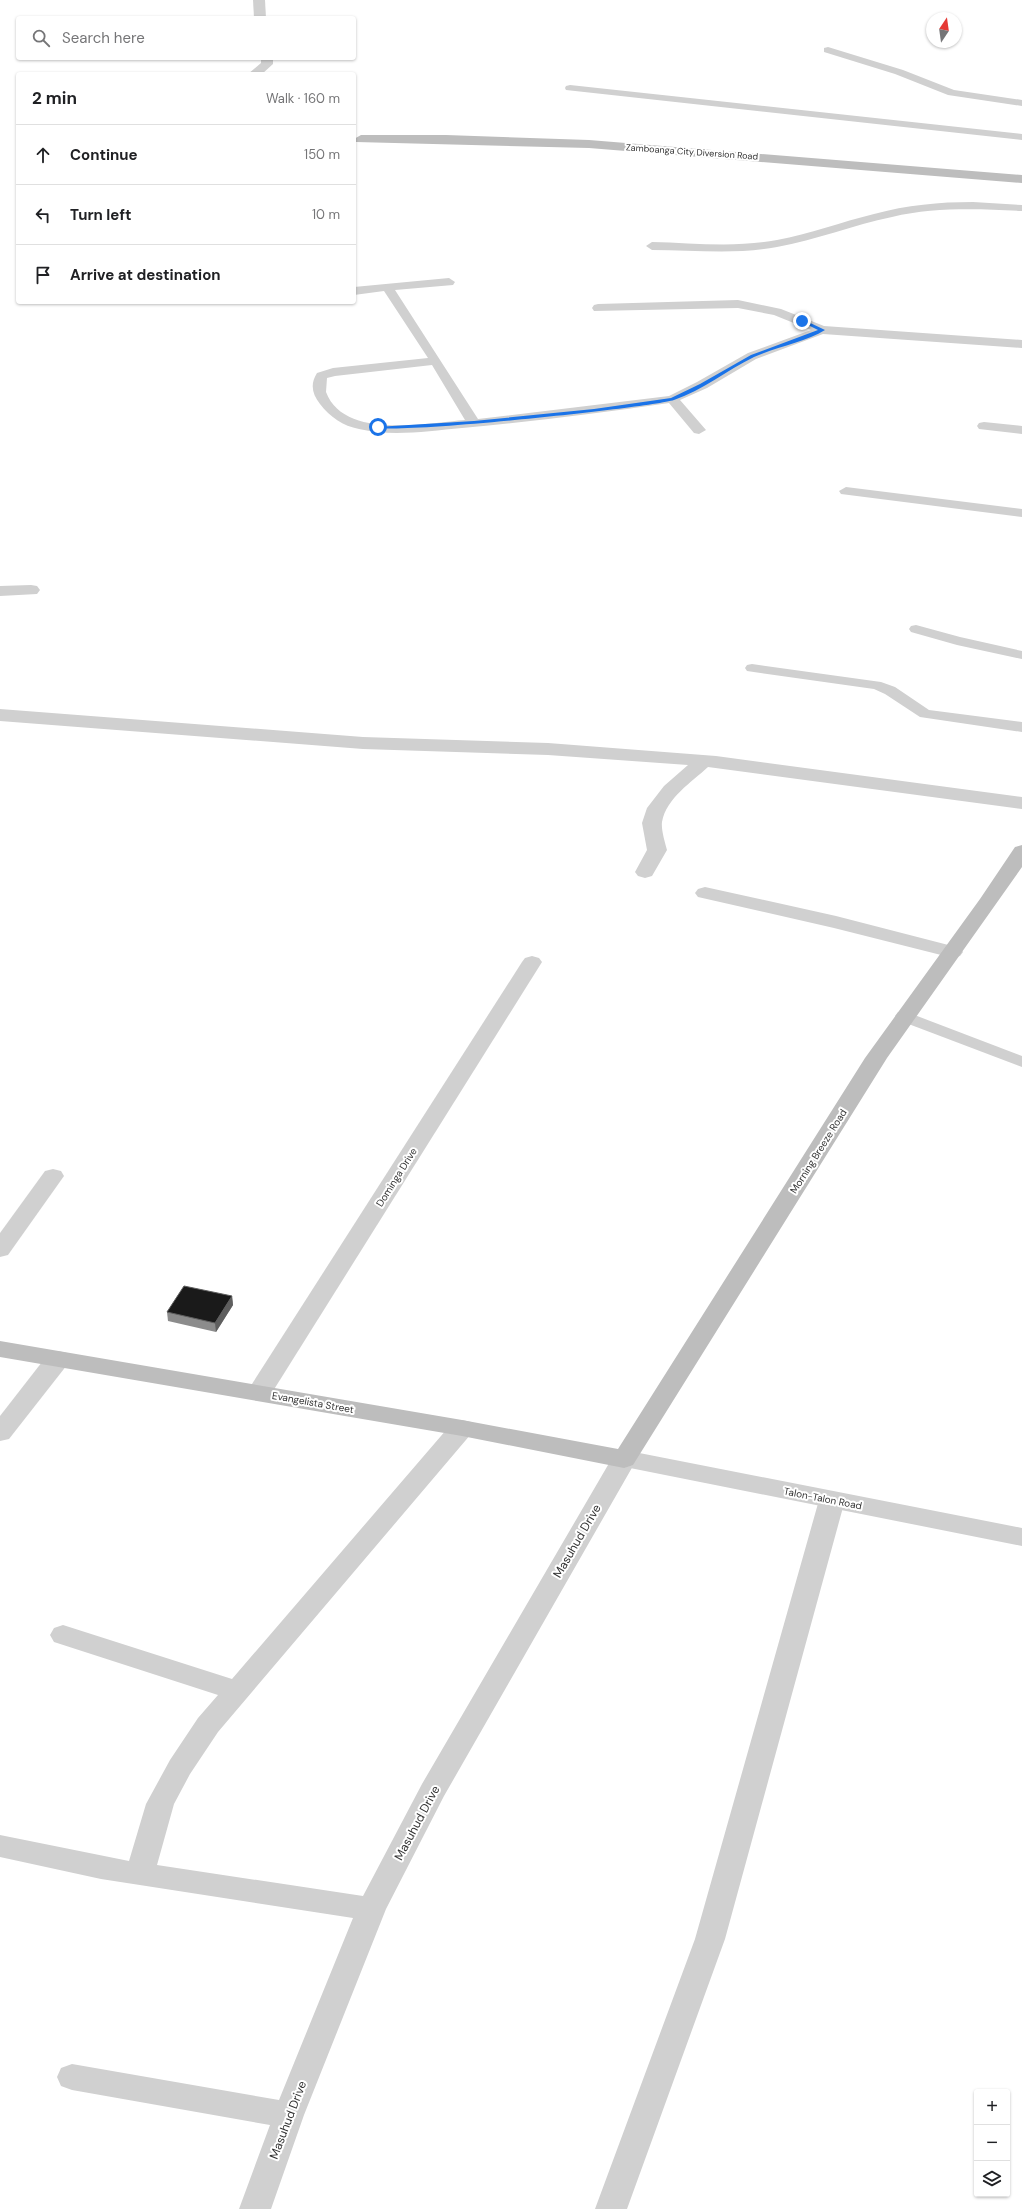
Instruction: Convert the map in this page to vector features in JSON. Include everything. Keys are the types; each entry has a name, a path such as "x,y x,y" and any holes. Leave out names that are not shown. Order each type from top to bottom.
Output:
{"main road":[{"name":"Zamboanga City Diversion Road","path":"361,139 468,140 589,144 1022,179"},
{"name":"Morning Breeze Road","path":"624,1459 904,1016 1019,862"},
{"name":"Evangelista Street","path":"0,1349 259,1392 462,1428 624,1459"}],"street":[{"path":"259,0 260,16"},
{"path":"257,72 267,64 267,60"},
{"path":"0,591 31,590"},
{"path":"0,715 363,743 548,750 704,761 1022,803"},
{"path":"645,872 657,850 652,823 657,808 670,790 704,761"},
{"path":"705,893 836,922 953,952"},
{"name":"Dominga Drive","path":"259,1392 532,962"},
{"path":"0,1250 53,1176"},
{"path":"0,1432 58,1359"},
{"path":"140,1874 160,1804 180,1767 208,1725 462,1428"},
{"name":"Talon-Talon Road","path":"624,1459 1022,1537"},
{"name":"Masuhud Drive","path":"255,2209 289,2115 371,1909 432,1792 624,1459"},
{"path":"611,2209 710,1939 832,1500"},
{"path":"63,1635 238,1691"},
{"path":"0,1846 57,1860 371,1909"},
{"path":"72,2077 289,2115"}],"lane":[{"path":"828,50 899,72 952,93 1022,103"},
{"path":"570,88 1022,137"},
{"path":"652,246 745,247 774,244 796,240 862,220 924,207 988,206 1022,208"},
{"path":"356,291 449,282"},
{"path":"387,287 436,361 474,423"},
{"path":"598,308 738,304 777,312 822,330 1022,344"},
{"path":"436,361 333,372 322,376 319,382 319,390 321,397 339,416 349,422 362,426 394,428 474,423 594,410 672,399 702,385 752,356 822,330"},
{"path":"672,399 699,430"},
{"path":"984,426 1022,430"},
{"path":"846,491 1022,513"},
{"path":"916,629 957,641 1022,655"},
{"path":"752,668 876,685 890,689 912,708 925,714 1022,727"},
{"path":"904,1016 1022,1062"}],"building":[{"path":"184,1286 232,1296 215,1323 167,1312"}],"route":[{"path":"378,427 394,428 474,423 594,410 672,399 702,385 752,356 822,330 802,321"}]}
